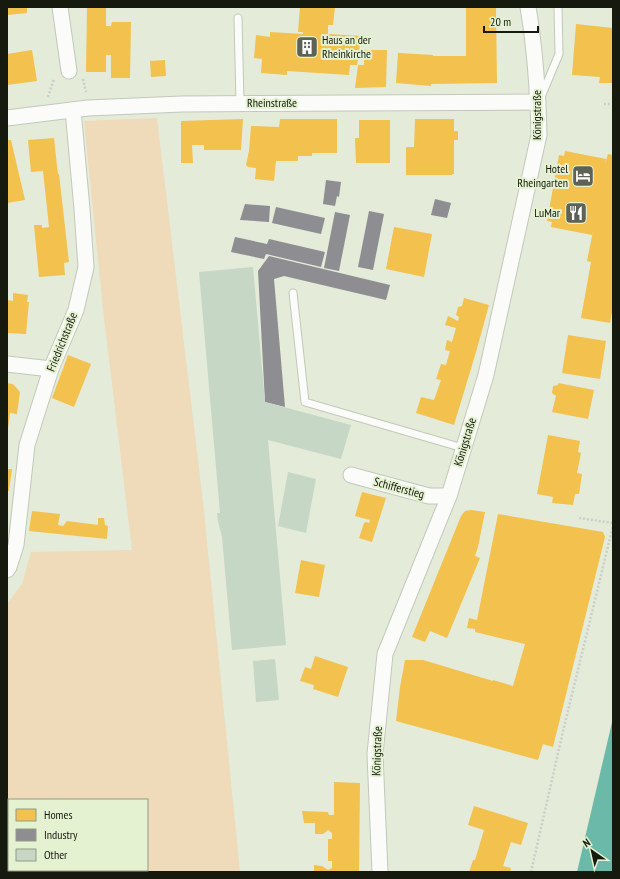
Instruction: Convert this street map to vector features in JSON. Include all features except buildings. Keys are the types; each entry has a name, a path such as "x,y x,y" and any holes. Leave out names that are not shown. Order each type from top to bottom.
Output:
{"street":[{"path":"60,7 69,71"},
{"name":"Königstraße","path":"380,872 375,754 385,654 449,496 486,375 539,135 534,42 528,7"},
{"name":"Rheinstraße","path":"7,118 73,110 182,104 538,102"},
{"name":"Friedrichstraße","path":"7,570 16,545 27,445 51,369 76,310 86,267 73,110"},
{"path":"7,364 51,369"},
{"name":"Schifferstieg","path":"351,475 428,496 449,496"}],"lane":[{"path":"538,102 559,54 558,7"},
{"path":"238,18 240,103"},
{"path":"293,293 304,402 464,448"}],"path":[{"path":"50,112 48,97 54,77"},
{"path":"604,104 613,104"},
{"path":"531,872 564,727 613,525 579,518"}],"shaded area":[{"path":"157,118 203,502 240,872 7,872 7,604 22,584 31,552 132,550 103,309 84,121"}],"water":[{"path":"613,718 613,872 577,872"}],"place":[{"name":"Haus an der Rheinkirche","path":"307,47"},
{"name":"Hotel Rheingarten","path":"583,176"},
{"name":"LuMar","path":"576,213"}]}
